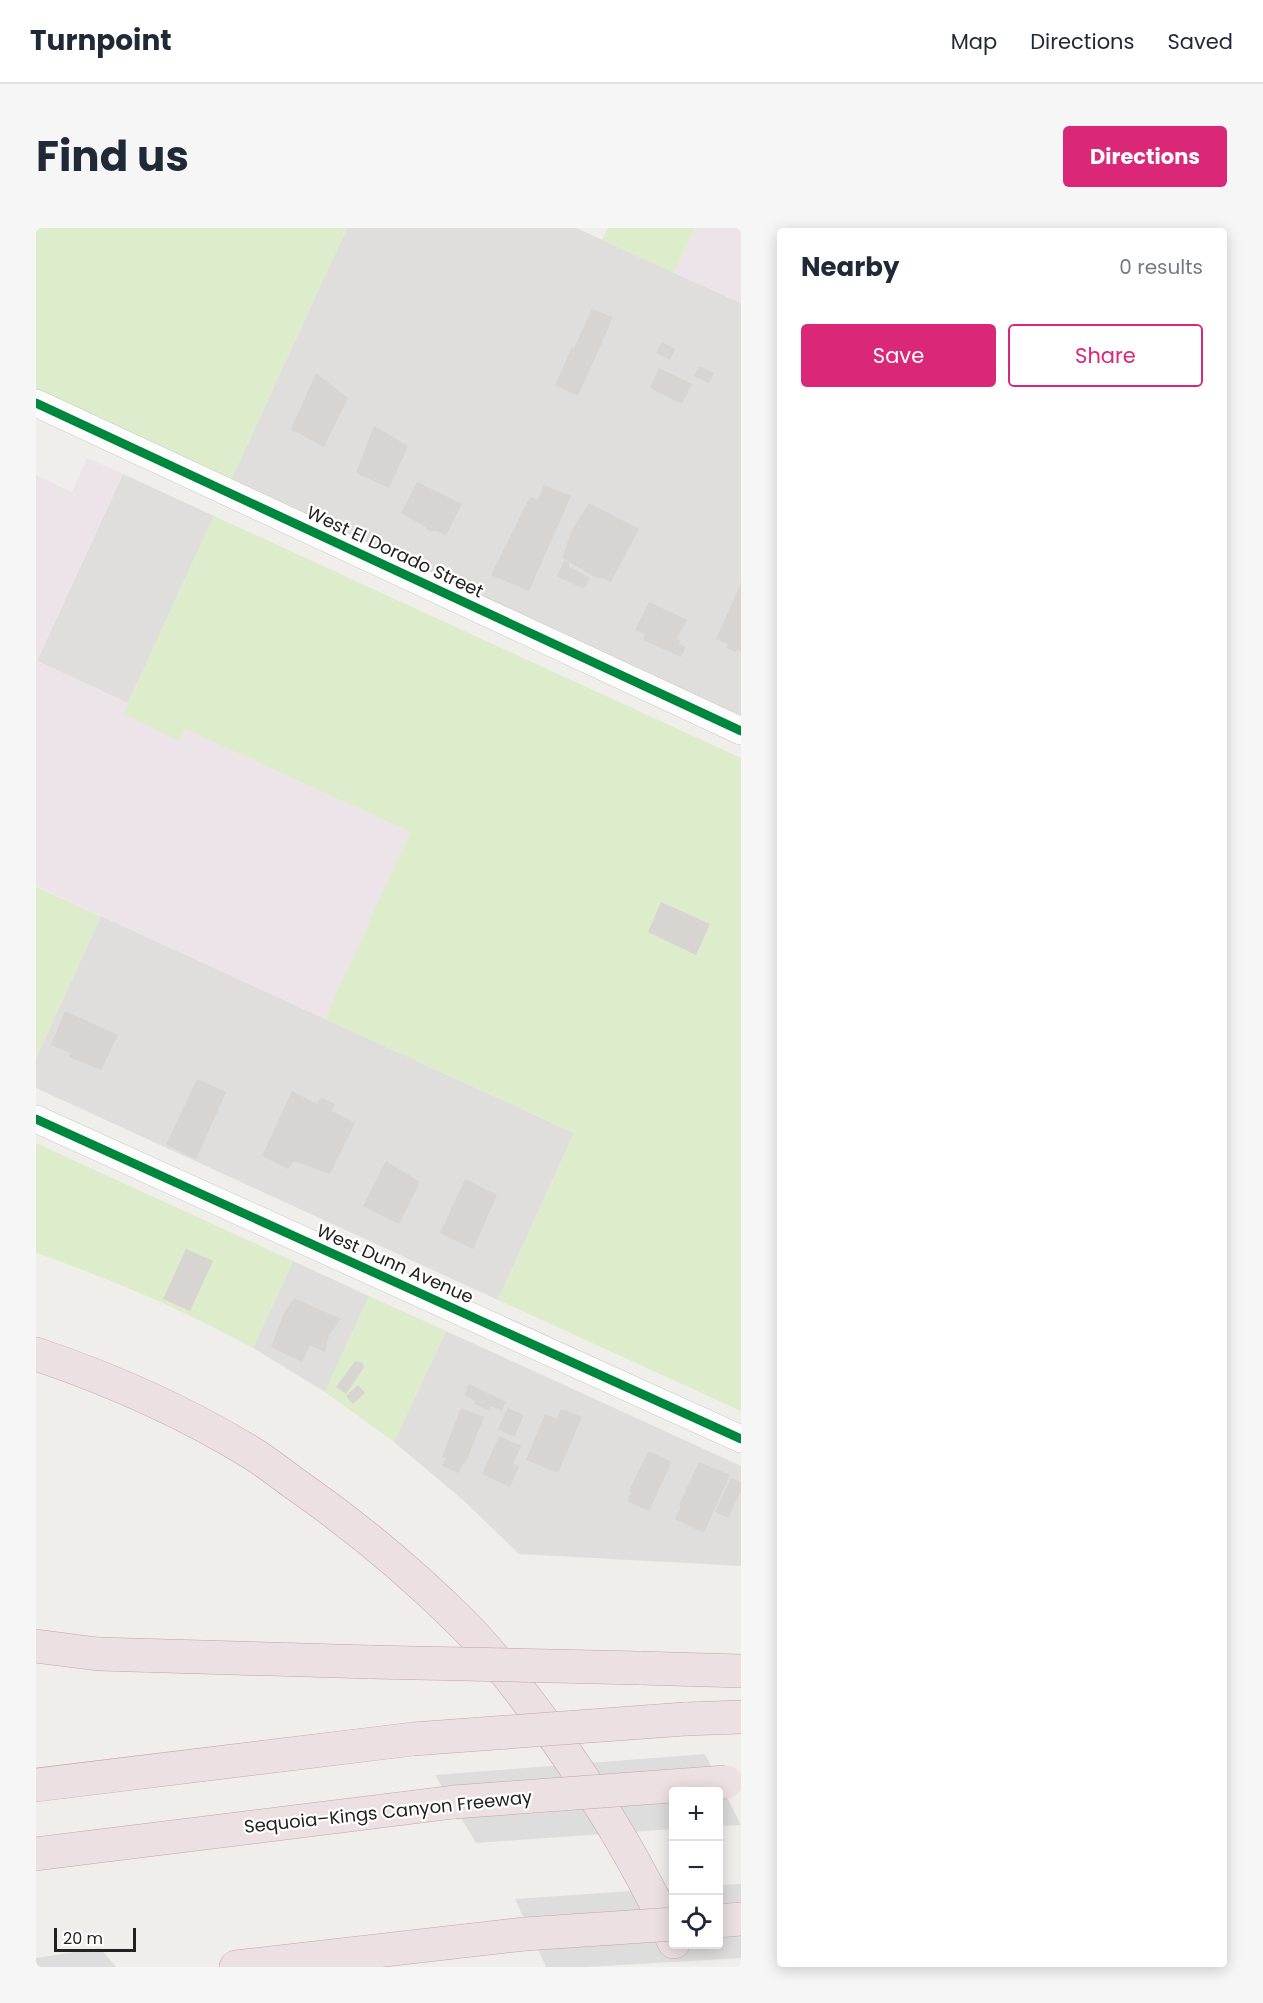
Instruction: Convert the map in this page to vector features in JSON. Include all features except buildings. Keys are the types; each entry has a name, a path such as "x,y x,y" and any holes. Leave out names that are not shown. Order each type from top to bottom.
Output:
{"highway":[{"path":"36,1354 74,1367 164,1405 250,1452 329,1508 398,1562 466,1627 522,1692 614,1824 656,1902 669,1932"},
{"path":"36,1646 98,1654 741,1671"},
{"path":"36,1785 413,1739 741,1717"},
{"name":"Sequoia–Kings Canyon Freeway","path":"36,1854 454,1802 733,1782"},
{"path":"723,1921 741,1919"},
{"path":"236,1967 525,1934 669,1924"},
{"path":"676,1949 684,1967"}],"street":[{"name":"West El Dorado Street","path":"36,403 741,731"},
{"name":"West Dunn Avenue","path":"36,1119 741,1439"}],"shaded area":[{"path":"347,228 576,228 741,303 741,716 230,482"},
{"path":"695,228 741,228 741,303 674,273"},
{"path":"87,458 123,474 37,661 128,703 123,714 179,740 185,729 410,832 325,1019 36,886 36,475 72,492"},
{"path":"123,474 214,516 128,703 37,661"},
{"path":"101,916 574,1133 498,1300 36,1088 36,1058"},
{"path":"293,1261 369,1296 325,1392 253,1348"},
{"path":"446,1331 741,1466 741,1566 519,1554 464,1501 394,1442"}],"green space":[{"path":"36,228 347,228 230,482 36,393"},
{"path":"608,228 695,228 674,273 602,240"},
{"path":"214,516 741,758 741,1411 498,1300 574,1133 325,1019 410,832 185,729 180,741 123,714"},
{"path":"36,887 101,916 36,1058"},
{"path":"36,1143 293,1261 253,1348 146,1296 36,1253"},
{"path":"369,1296 446,1331 394,1442 325,1392"}],"pier":[{"path":"705,1754 722,1787 669,1787 669,1829 476,1843 435,1775"},
{"path":"723,1790 741,1825 723,1826"},
{"path":"741,1884 741,1958 586,1967 546,1967 515,1899 669,1888 669,1949 723,1949 723,1885"},
{"path":"100,1948 116,1967 36,1967 36,1958"}],"cycle path":[{"path":"36,403 741,731"},
{"path":"36,1119 741,1439"}]}
